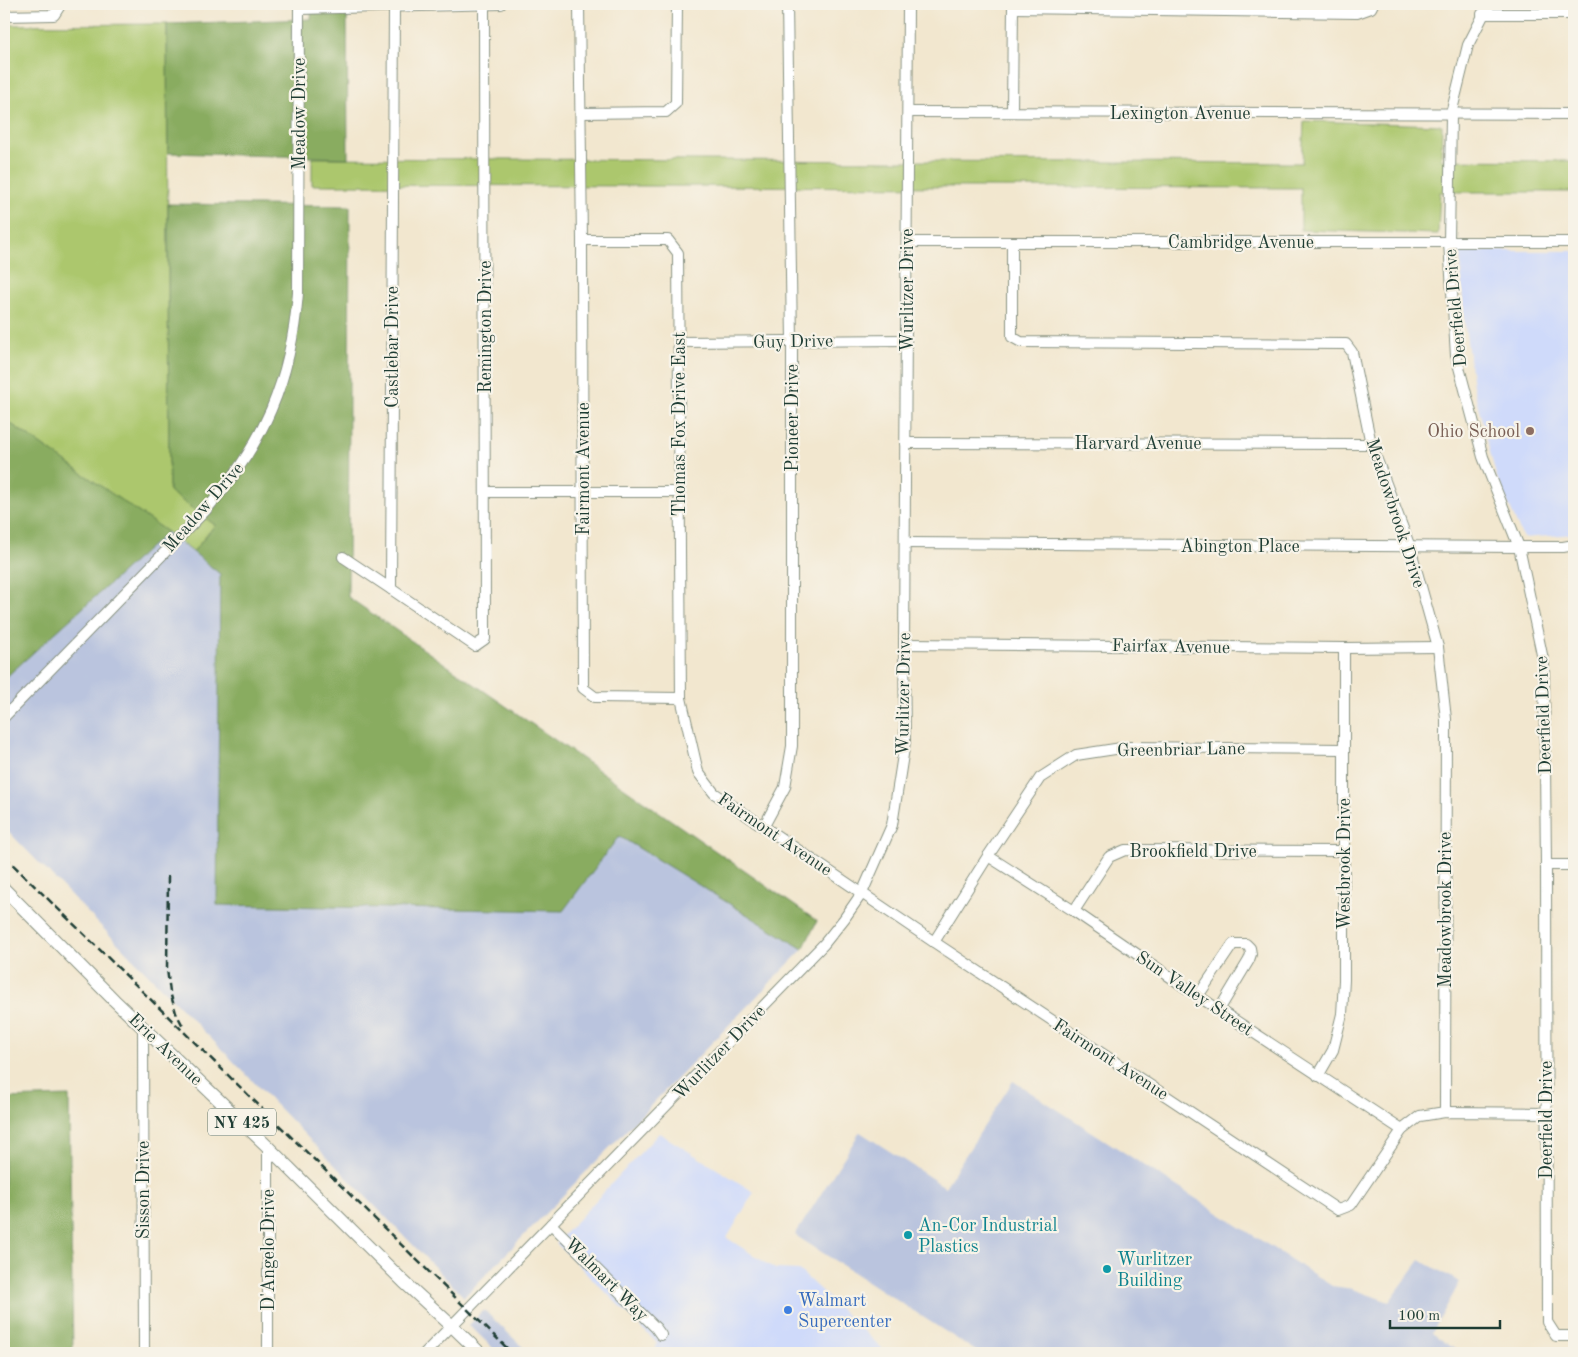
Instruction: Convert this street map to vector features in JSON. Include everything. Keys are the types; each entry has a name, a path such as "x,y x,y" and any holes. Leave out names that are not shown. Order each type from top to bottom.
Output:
{"main road":[{"name":"Erie Avenue","path":"4,889 404,1282 480,1353"}],"street":[{"path":"4,16 54,15 60,4"},
{"name":"Remington Drive","path":"391,589 475,646 485,639 484,4"},
{"path":"300,7 502,4"},
{"name":"Fairmont Avenue","path":"579,4 582,240 583,688 595,698 681,698 698,772 714,793 934,942 1338,1210 1352,1205 1402,1130 1420,1116 1445,1112 1546,1113"},
{"path":"581,113 666,112 676,103 677,4"},
{"name":"Pioneer Drive","path":"764,826 785,788 792,746 792,341 787,4"},
{"name":"Wurlitzer Drive","path":"425,1353 824,944 862,893 892,825 905,742 908,4"},
{"path":"1012,112 1013,6 1357,12 1371,8 1373,4"},
{"name":"Deerfield Drive","path":"1489,4 1482,14 1468,45 1452,114 1449,242 1456,356 1483,457 1519,548 1544,664 1547,1322 1556,1336 1574,1336"},
{"name":"Castlebar Drive","path":"391,589 394,5"},
{"name":"Meadow Drive","path":"4,717 206,510 234,476 253,448 265,424 278,392 291,349 296,320 298,293 300,7"},
{"path":"1482,14 1574,14"},
{"name":"Lexington Avenue","path":"908,112 1574,114"},
{"name":"Thomas Fox Drive East","path":"582,240 668,240 678,253 681,698"},
{"name":"Cambridge Avenue","path":"907,242 1574,242"},
{"name":"Meadowbrook Drive","path":"1012,242 1012,337 1021,342 1346,344 1352,352 1371,444 1410,547 1438,647 1446,720 1445,1112"},
{"name":"Guy Drive","path":"679,342 906,340"},
{"name":"Harvard Avenue","path":"906,443 1371,444"},
{"path":"485,492 679,492"},
{"name":"Abington Place","path":"905,543 1519,548 1574,545"},
{"path":"343,557 391,589"},
{"name":"Fairfax Avenue","path":"904,644 1344,648 1438,647"},
{"name":"Westbrook Drive","path":"1318,1076 1333,1050 1342,1014 1344,980 1344,648"},
{"name":"Greenbriar Lane","path":"934,942 1040,778 1076,755 1128,747 1344,749"},
{"name":"Brookfield Drive","path":"1074,911 1109,857 1125,850 1344,851"},
{"name":"Sun Valley Street","path":"988,856 1074,911 1198,996 1402,1130"},
{"path":"1546,865 1574,865"},
{"path":"1198,996 1233,944 1246,944 1250,948 1249,960 1219,1010"},
{"name":"Sisson Drive","path":"143,1027 144,1353"},
{"name":"D'Angelo Drive","path":"268,1147 268,1353"},
{"name":"Walmart Way","path":"551,1224 661,1335"}],"shaded area":[{"name":"Ohio School","path":"1460,251 1574,251 1574,534 1523,538 1496,475 1473,386 1464,318"},
{"path":"167,532 220,573 218,905 563,911 619,835 803,949 464,1297 4,827 4,679"},
{"path":"1013,1081 1332,1286 1353,1289 1389,1302 1420,1260 1460,1282 1432,1333 1460,1353 979,1353 795,1235 860,1132 945,1187"},
{"path":"659,1133 754,1192 727,1238 775,1269 799,1270 885,1351 919,1346 927,1353 655,1353 657,1343 556,1243"},
{"path":"484,1310 529,1353 498,1353 469,1325"}],"green space":[{"path":"312,4 347,4 348,158 168,153 167,24 311,19"},
{"path":"167,24 169,491 215,525 193,552 4,419 4,25"},
{"path":"1304,121 1442,125 1441,160 1574,161 1574,192 1440,192 1438,234 1301,230 1301,188 312,185 312,158 1302,163"},
{"path":"168,204 350,206 348,597 817,921 803,949 619,836 563,911 217,905 220,574 193,552 215,525 169,491"},
{"path":"4,419 167,532 4,679"},
{"path":"69,1096 73,1353 4,1353 4,1098"}],"railway":[{"path":"4,856 512,1353"},
{"path":"168,876 167,969 170,992 176,1013 184,1028"}],"place":[{"name":"Ohio School","path":"1530,431"},
{"name":"An-Cor Industrial Plastics","path":"908,1235"},
{"name":"Wurlitzer Building","path":"1107,1269"},
{"name":"Walmart Supercenter","path":"788,1310"}]}
